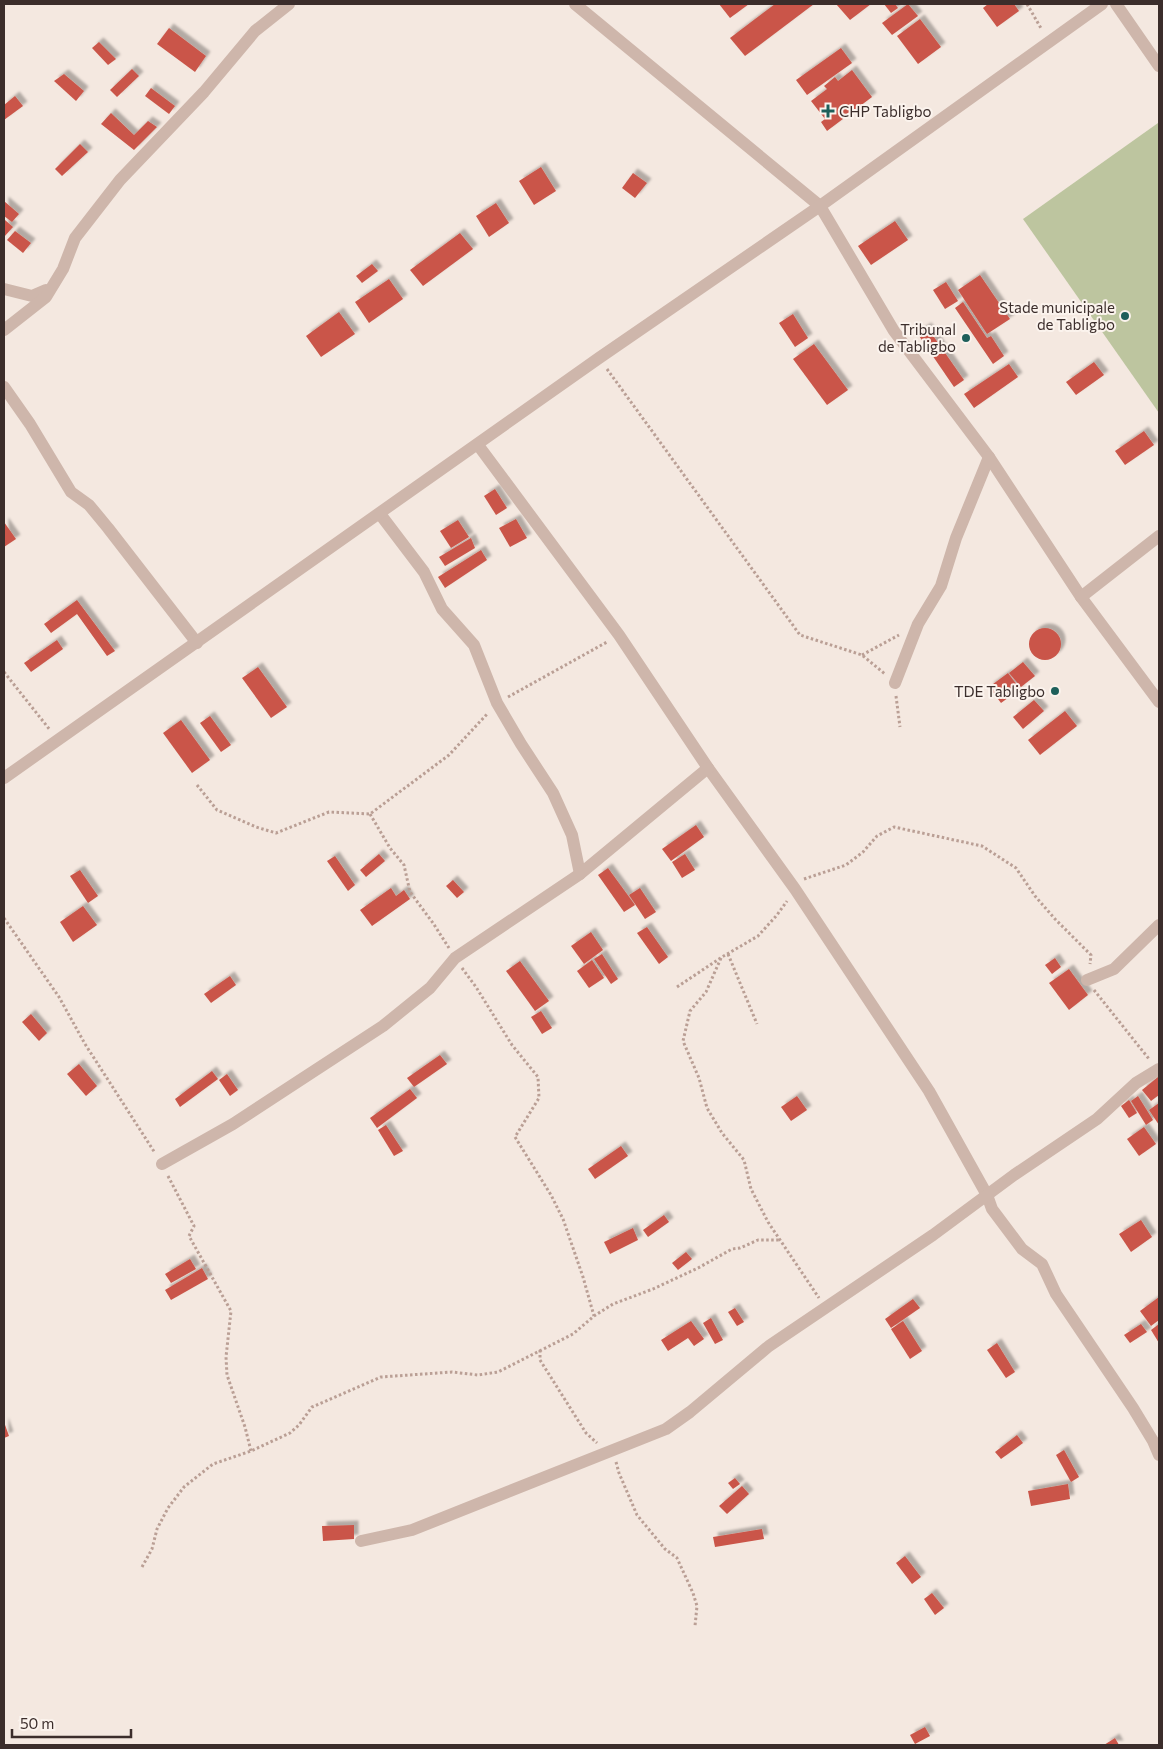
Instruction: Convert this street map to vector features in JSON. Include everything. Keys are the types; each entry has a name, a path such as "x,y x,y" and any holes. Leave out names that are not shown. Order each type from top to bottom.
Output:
{"street":[{"path":"4,330 46,296 63,269 75,238 120,180 204,92 255,32 288,4"},
{"path":"575,4 820,206 894,331 989,457 1081,596 1159,702"},
{"path":"4,778 600,358 820,206 1102,4"},
{"path":"1116,4 1159,66"},
{"path":"4,288 32,296 51,288"},
{"path":"4,387 30,424 70,492 88,505 108,528 197,643"},
{"path":"478,445 619,635 708,768 796,889 929,1091 987,1195 992,1209 1022,1248 1042,1264 1056,1294 1133,1408 1153,1441 1159,1455"},
{"path":"895,683 918,624 941,586 956,538 989,457"},
{"path":"380,514 424,572 442,609 474,644 497,702 521,744 553,793 572,835 580,874"},
{"path":"1081,596 1159,536"},
{"path":"162,1164 233,1124 383,1026 430,988 455,958 580,874 708,768"},
{"path":"1086,980 1114,968 1159,925"},
{"path":"361,1540 412,1530 666,1429 690,1412 769,1346 829,1306 1014,1174 1097,1119 1136,1082 1159,1069"}],"path":[{"path":"1027,4 1049,42"},
{"path":"600,358 800,635 862,655 895,683 900,727"},
{"path":"862,655 918,624"},
{"path":"197,785 218,810 256,827 276,833 329,812 370,814 449,755 497,702 619,635"},
{"path":"4,672 58,740"},
{"path":"370,814 390,848 404,865 410,892 476,987 512,1045 538,1077 539,1098 515,1137 563,1219 594,1316"},
{"path":"677,987 722,956 758,936 777,916 796,889 797,881 814,878 846,865 864,852 876,836 894,827 982,846 1016,868 1035,896 1091,955 1086,980 1114,1017 1159,1069"},
{"path":"4,918 59,997 86,1044 162,1164 194,1226 189,1236 231,1310 226,1357 227,1375 245,1427 251,1451"},
{"path":"728,954 757,1024"},
{"path":"722,956 706,992 690,1011 683,1041 698,1078 707,1108 722,1133 744,1160 752,1189 768,1222 818,1296 829,1306"},
{"path":"142,1567 152,1549 157,1529 168,1508 184,1487 213,1464 251,1451 290,1433 299,1425 312,1407 381,1377 452,1372 478,1375 498,1372 573,1334 594,1316 613,1304 653,1289 698,1268 732,1249 740,1248 758,1240 779,1240"},
{"path":"540,1350 540,1360 586,1433 610,1451 637,1515 665,1549 677,1558 697,1606 695,1626"}],"green space":[{"name":"Stade municipale de Tabligbo","path":"1158,123 1159,125 1159,413 1023,219"}],"building":[{"path":"719,4 749,4 730,18"},
{"path":"775,4 814,4 745,56 730,38"},
{"path":"836,4 871,4 850,20"},
{"path":"884,4 895,4 898,8 891,13"},
{"path":"908,4 918,16 892,35 882,23"},
{"path":"988,4 1014,4 1019,11 997,27 983,8"},
{"path":"920,19 941,47 918,64 897,36"},
{"path":"169,28 206,56 195,72 157,44"},
{"path":"99,42 116,59 108,65 92,48"},
{"path":"841,48 852,63 807,95 796,80"},
{"path":"132,69 139,76 117,97 110,90"},
{"path":"852,70 872,97 827,131 821,122 825,119 811,101 827,89 824,86 835,77 838,81"},
{"path":"64,74 84,91 76,101 54,81"},
{"path":"151,88 175,106 169,114 145,96"},
{"path":"15,96 23,106 4,120 4,105"},
{"path":"111,113 134,135 148,121 157,127 134,150 101,124"},
{"path":"80,144 88,152 62,176 55,169"},
{"path":"541,167 556,191 534,205 519,181"},
{"path":"633,173 647,183 635,198 622,188"},
{"path":"4,201 19,214 12,222 4,216"},
{"path":"496,203 509,223 489,237 476,216"},
{"path":"5,220 13,227 4,237 4,222"},
{"path":"895,221 908,240 871,265 858,246"},
{"path":"15,231 31,243 23,253 7,240"},
{"path":"460,233 473,249 423,286 410,270"},
{"path":"372,264 378,271 362,283 356,276"},
{"path":"980,275 1010,319 987,334 958,290"},
{"path":"389,279 403,299 369,323 355,302"},
{"path":"946,282 958,301 945,309 933,290"},
{"path":"963,302 987,338 991,336 1004,356 993,364 955,308"},
{"path":"339,312 355,334 321,357 306,336"},
{"path":"793,314 808,338 795,347 779,323"},
{"path":"927,327 964,380 954,387 917,333"},
{"path":"814,344 848,390 827,405 793,359"},
{"path":"1094,362 1104,375 1076,395 1066,382"},
{"path":"1009,364 1018,377 974,408 964,394"},
{"path":"1144,431 1154,445 1125,465 1115,451"},
{"path":"495,489 507,508 496,515 484,496"},
{"path":"516,519 527,538 510,547 499,528"},
{"path":"458,520 469,537 451,548 440,531"},
{"path":"4,522 16,539 4,547"},
{"path":"471,538 475,548 445,566 439,557"},
{"path":"481,550 487,560 445,588 438,577"},
{"path":"77,600 115,651 107,656 77,614 51,633 44,624"},
{"path":"1045,628 1057,632 1061,644 1057,656 1045,660 1033,656 1029,644 1033,632"},
{"path":"57,640 63,649 31,672 24,663"},
{"path":"1023,662 1035,676 1021,687 1009,673"},
{"path":"258,667 287,707 271,718 242,678"},
{"path":"1008,673 1020,689 1001,703 989,687"},
{"path":"1034,700 1044,711 1023,729 1013,717"},
{"path":"1065,711 1077,726 1040,755 1028,740"},
{"path":"210,716 231,745 221,752 200,723"},
{"path":"181,720 210,760 192,773 163,733"},
{"path":"696,825 704,837 671,861 662,849"},
{"path":"379,854 385,861 366,877 360,870"},
{"path":"685,854 695,870 682,878 672,862"},
{"path":"335,856 355,885 348,891 327,861"},
{"path":"608,868 635,905 624,912 598,875"},
{"path":"80,870 98,896 88,903 70,876"},
{"path":"453,880 464,892 457,898 446,886"},
{"path":"391,888 396,896 404,890 410,899 372,926 360,910"},
{"path":"640,888 656,912 645,919 629,895"},
{"path":"83,906 97,925 73,942 60,922"},
{"path":"647,927 668,957 659,964 637,933"},
{"path":"591,932 603,950 584,964 571,946"},
{"path":"602,954 618,979 611,984 594,959"},
{"path":"1055,958 1061,967 1052,974 1045,965"},
{"path":"592,960 604,978 589,988 577,971"},
{"path":"520,961 549,1001 535,1011 506,971"},
{"path":"1069,969 1088,995 1069,1010 1049,983"},
{"path":"230,976 236,985 211,1003 204,994"},
{"path":"541,1011 552,1028 542,1034 531,1017"},
{"path":"31,1014 47,1033 39,1041 22,1022"},
{"path":"440,1055 447,1064 414,1087 407,1078"},
{"path":"79,1064 97,1086 86,1096 67,1074"},
{"path":"212,1071 218,1079 180,1107 175,1099"},
{"path":"227,1074 238,1090 230,1096 219,1080"},
{"path":"1158,1077 1159,1095 1151,1101 1142,1090"},
{"path":"410,1089 417,1098 377,1128 370,1118"},
{"path":"797,1096 807,1110 791,1121 781,1107"},
{"path":"1138,1096 1153,1120 1146,1125 1131,1101"},
{"path":"1129,1100 1137,1113 1129,1118 1121,1106"},
{"path":"1159,1103 1159,1125 1149,1110"},
{"path":"386,1125 403,1151 394,1156 378,1130"},
{"path":"1144,1127 1156,1144 1139,1156 1127,1139"},
{"path":"621,1146 628,1156 595,1179 588,1169"},
{"path":"664,1215 669,1222 648,1237 643,1230"},
{"path":"1141,1220 1152,1237 1131,1252 1119,1234"},
{"path":"633,1228 638,1240 610,1254 604,1242"},
{"path":"686,1252 692,1259 678,1270 672,1263"},
{"path":"190,1259 196,1269 171,1283 165,1274"},
{"path":"202,1268 208,1279 171,1300 165,1290"},
{"path":"1159,1297 1159,1320 1151,1326 1140,1311"},
{"path":"913,1299 920,1308 891,1328 885,1319"},
{"path":"735,1308 744,1322 737,1326 728,1312"},
{"path":"711,1318 723,1340 715,1344 703,1323"},
{"path":"691,1321 704,1339 694,1346 688,1338 668,1351 661,1340"},
{"path":"903,1321 922,1351 910,1359 891,1329"},
{"path":"1141,1324 1147,1332 1130,1343 1124,1335"},
{"path":"1159,1324 1159,1343 1151,1330"},
{"path":"997,1343 1015,1372 1006,1378 987,1350"},
{"path":"4,1422 9,1436 4,1438"},
{"path":"1017,1435 1023,1443 1001,1459 995,1452"},
{"path":"1064,1450 1079,1477 1071,1482 1056,1455"},
{"path":"735,1478 740,1484 733,1489 728,1483"},
{"path":"1068,1484 1070,1499 1031,1506 1028,1491"},
{"path":"742,1486 749,1494 727,1514 719,1506"},
{"path":"354,1525 354,1539 323,1541 322,1526"},
{"path":"762,1529 764,1539 715,1547 713,1537"},
{"path":"905,1556 921,1577 912,1584 896,1563"},
{"path":"932,1593 944,1608 935,1615 924,1599"},
{"path":"925,1727 930,1736 915,1744 910,1735"},
{"path":"1115,1738 1119,1745 1104,1745"}],"place":[{"name":"CHP Tabligbo","path":"828,111"},
{"name":"Stade municipale de Tabligbo","path":"1125,316"},
{"name":"Tribunal de Tabligbo","path":"966,338"},
{"name":"TDE Tabligbo","path":"1055,691"}]}
